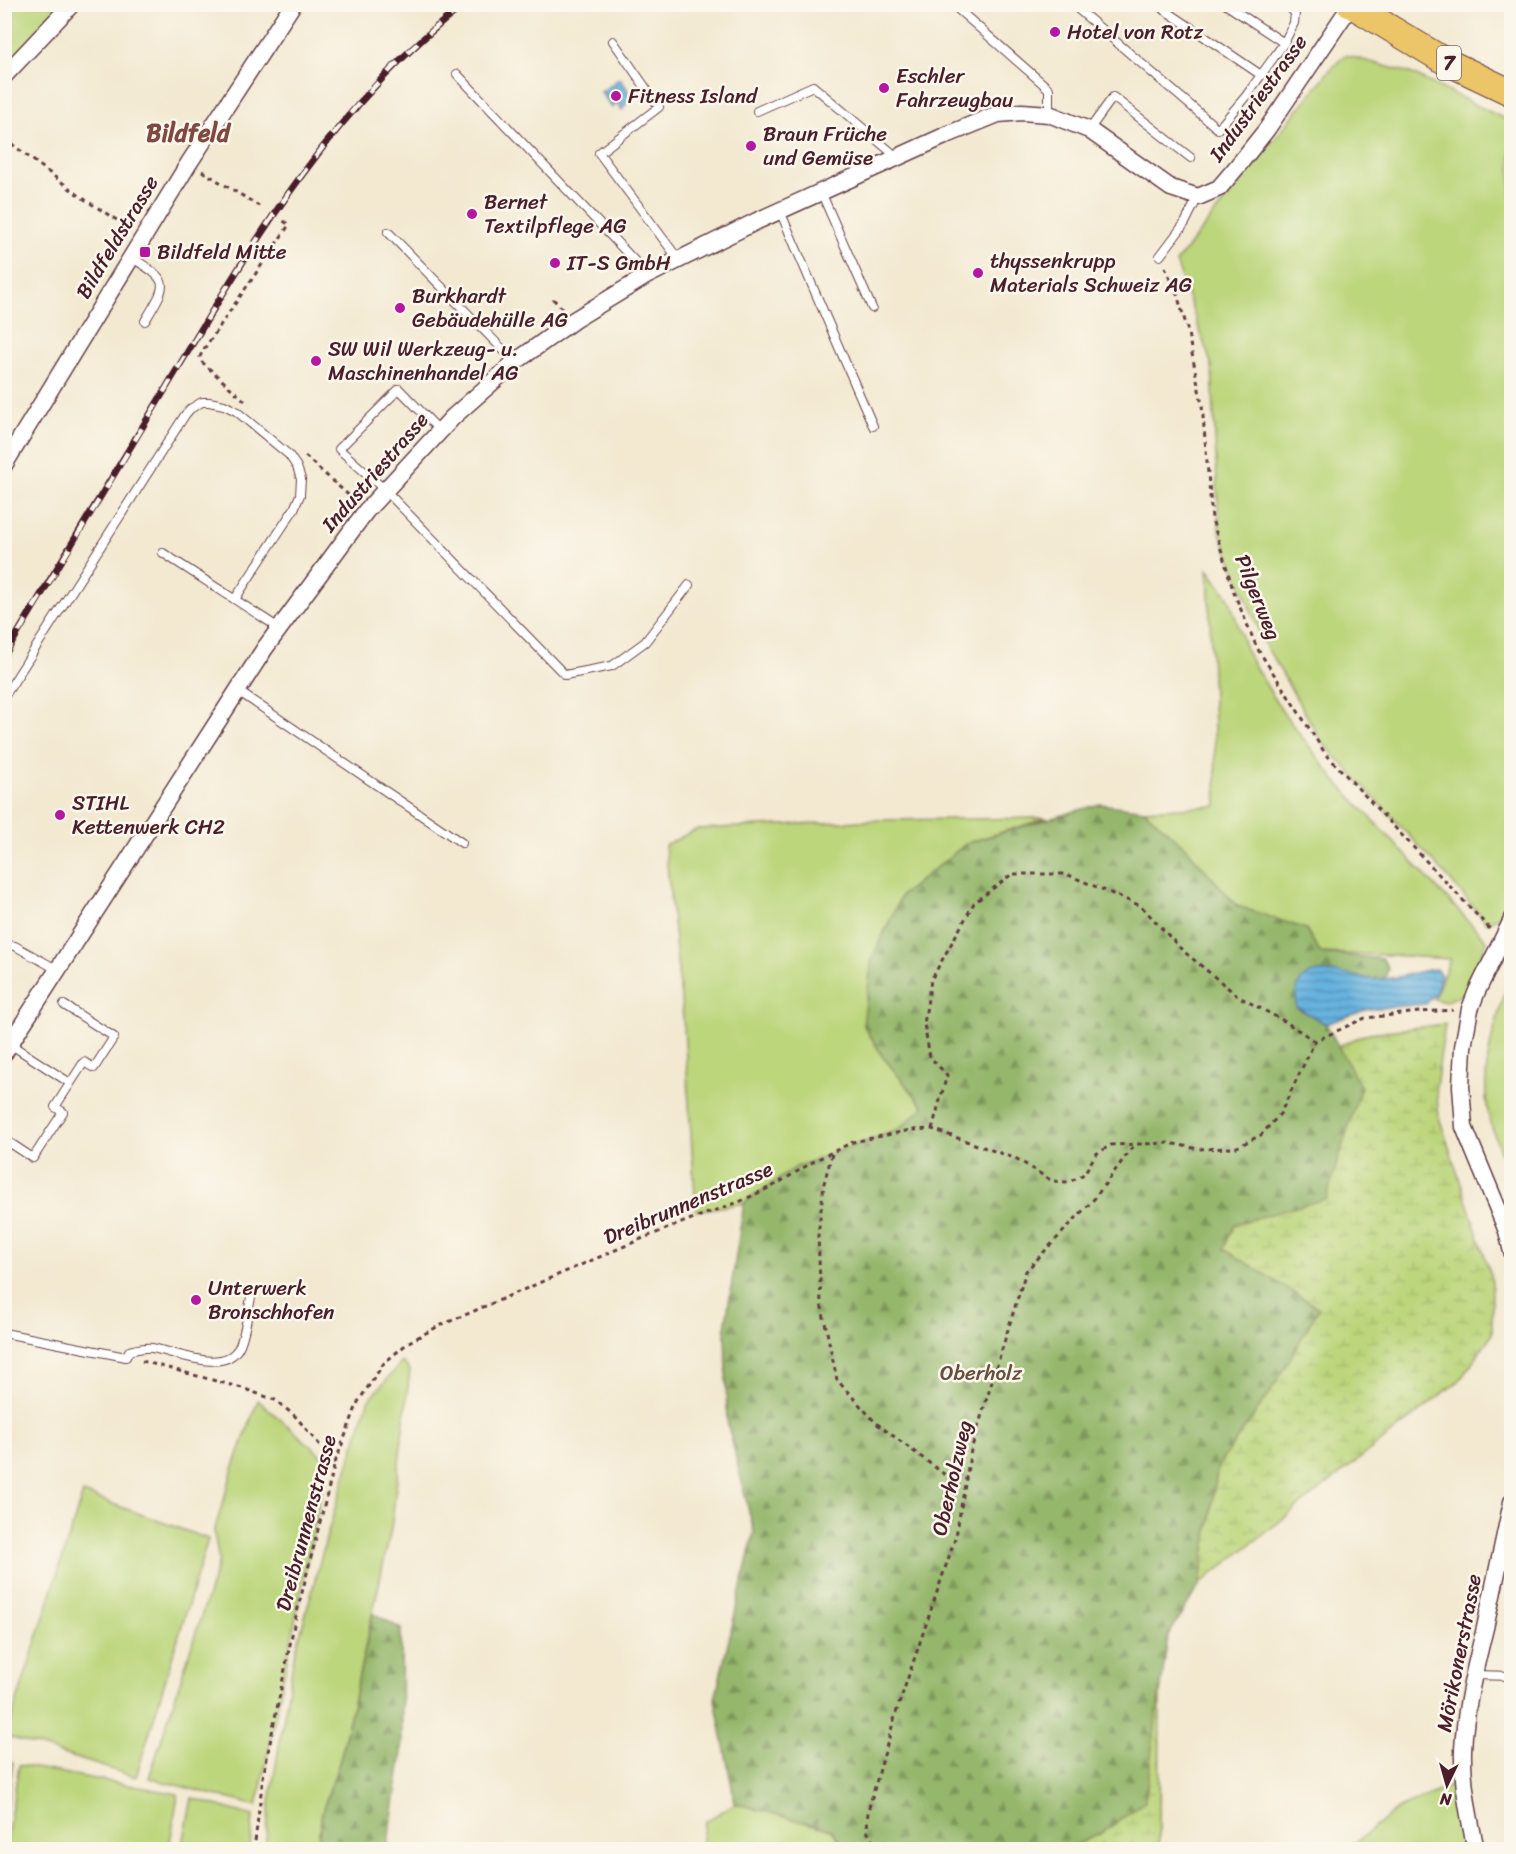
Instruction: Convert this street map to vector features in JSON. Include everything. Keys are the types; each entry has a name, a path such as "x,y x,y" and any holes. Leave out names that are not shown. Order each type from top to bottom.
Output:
{"main road":[{"name":"7","path":"1350,5 1443,60 1512,93"}],"street":[{"path":"4,76 72,4"},
{"name":"Bildfeldstrasse","path":"4,465 189,163 293,4"},
{"name":"Industriestrasse","path":"7,1049 279,628 366,510 440,431 515,362 574,320 648,275 897,157 998,114 1022,112 1049,114 1089,130 1171,188 1198,197 1219,189 1267,129 1350,5"},
{"path":"1512,920 1508,945 1477,991 1470,1009 1463,1047 1461,1086 1464,1127 1505,1207 1512,1252"},
{"name":"Mörikonerstrasse","path":"1476,1850 1465,1787 1463,1751 1467,1710 1512,1502"}],"lane":[{"path":"952,4 1049,89 1049,114"},
{"path":"1072,4 1218,129 1284,43 1294,23 1295,13 1286,4"},
{"path":"1156,4 1260,75"},
{"path":"1226,4 1284,43"},
{"path":"613,41 659,107 599,153 679,260"},
{"path":"457,74 648,275"},
{"path":"757,111 813,86 897,157"},
{"path":"1089,130 1113,98 1191,158"},
{"path":"821,192 872,309"},
{"path":"1160,256 1185,223 1198,197"},
{"path":"780,211 873,426"},
{"path":"388,232 515,362"},
{"path":"131,257 158,275 162,284 159,297 145,321"},
{"path":"440,431 399,389 339,449 385,490 565,675 612,666 645,642 689,585"},
{"path":"4,697 185,414 202,402 217,403 236,411 289,455 301,479 298,502 235,599"},
{"path":"163,553 279,628"},
{"path":"238,691 462,843"},
{"path":"4,945 15,946 58,970"},
{"path":"4,1140 33,1158 63,1112 55,1107 84,1062 94,1068 114,1037 64,1005"},
{"path":"7,1049 70,1083"},
{"path":"4,1333 126,1357 129,1351 150,1348 206,1361 225,1360 239,1348 252,1293"},
{"path":"1474,1675 1512,1676"}],"path":[{"path":"4,138 81,197 143,237"},
{"path":"210,176 259,206"},
{"path":"245,401 202,362 200,357 289,225 281,219"},
{"name":"Pilgerweg","path":"1160,256 1177,294 1187,328 1202,405 1212,519 1234,593 1257,648 1325,753 1489,929 1508,945"},
{"path":"306,456 366,510"},
{"path":"932,1129 947,1075 930,1058 924,1024 931,980 974,903 1012,874 1066,874 1141,906 1182,950 1239,997 1315,1041 1365,1018 1470,1009"},
{"name":"Dreibrunnenstrasse","path":"254,1850 263,1777 295,1620 335,1463 358,1402 384,1363 409,1342 437,1327 641,1239 739,1202 853,1142 911,1130 932,1129 1017,1159 1052,1181 1069,1182 1084,1174 1096,1154 1112,1145 1170,1143 1198,1149 1235,1148 1261,1135 1280,1114 1315,1041"},
{"name":"Oberholzweg","path":"878,1850 867,1832 868,1811 896,1713 956,1536 971,1450 1026,1272 1094,1199 1134,1145"},
{"path":"832,1152 824,1183 818,1236 821,1303 837,1380 876,1423 964,1489"},
{"path":"126,1357 242,1388 275,1400 295,1416 335,1463"}],"green space":[{"path":"5,5 64,5 5,70"},
{"path":"1345,55 1410,73 1511,122 1512,888 1501,916 1487,923 1445,874 1322,742 1263,641 1219,530 1212,366 1176,262 1329,71"},
{"path":"1208,569 1229,598 1248,655 1282,711 1335,780 1487,941 1466,993 1445,1002 1434,999 1450,959 1320,953 1306,929 1237,906 1187,849 1144,810 1217,806"},
{"name":"Oberholz","path":"1100,804 1144,810 1187,849 1237,906 1306,929 1320,953 1383,959 1388,969 1385,978 1373,980 1329,972 1296,1007 1326,1024 1361,1087 1326,1200 1235,1224 1225,1249 1319,1308 1270,1393 1218,1466 1200,1584 1168,1636 1145,1802 1102,1833 1066,1849 845,1849 832,1830 735,1803 715,1699 754,1532 727,1421 725,1328 744,1203 798,1166 898,1130 924,1107 883,1057 863,1024 872,959 901,896 967,843"},
{"path":"1047,818 967,843 901,896 872,959 883,1057 925,1107 898,1130 798,1166 744,1203 696,1211 684,1028 665,845 698,829 882,820"},
{"path":"1511,973 1512,1183 1494,1134 1486,1099 1487,1063"},
{"path":"1445,1024 1436,1087 1439,1117 1491,1275 1492,1334 1460,1380 1200,1584 1218,1466 1270,1393 1319,1308 1224,1249 1235,1224 1326,1199 1361,1087 1338,1046 1369,1033"},
{"path":"402,1362 410,1370 391,1529 341,1757 322,1812 317,1849 265,1850 270,1802 293,1661 328,1532 368,1401"},
{"path":"258,1400 328,1461 257,1806 149,1778 219,1561 214,1532 233,1469"},
{"path":"83,1493 208,1539 136,1777 6,1736"},
{"path":"373,1613 401,1629 402,1753 387,1849 317,1849 322,1812 341,1757"},
{"path":"1160,1692 1159,1849 1066,1849 1102,1833 1145,1802"},
{"path":"4,1760 13,1763 5,1814"},
{"path":"19,1765 178,1794 169,1849 5,1849"},
{"path":"1455,1784 1469,1849 1346,1850 1399,1808"},
{"path":"192,1798 253,1816 250,1849 182,1849"},
{"path":"735,1803 832,1830 845,1849 700,1850 705,1822"}],"water":[{"name":"Fitness Island","path":"620,78 630,98 622,110 618,103 612,108 601,92"},
{"path":"1436,969 1441,975 1436,993 1426,1004 1368,1009 1326,1024 1296,1007 1297,989 1309,974 1330,972 1380,979"}],"railway":[{"path":"4,656 229,283 298,181 335,132 375,86 418,43 465,4"}],"place":[{"name":"Hotel von Rotz","path":"1055,32"},
{"name":"Eschler Fahrzeugbau","path":"884,88"},
{"name":"Fitness Island","path":"616,96"},
{"name":"Braun Früche und Gemüse","path":"751,146"},
{"name":"Bernet Textilpflege AG","path":"472,214"},
{"name":"Bildfeld Mitte","path":"145,252"},
{"name":"IT-S GmbH","path":"555,263"},
{"name":"thyssenkrupp Materials Schweiz AG","path":"978,273"},
{"name":"Burkhardt Gebäudehülle AG","path":"400,308"},
{"name":"SW Wil Werkzeug- u. Maschinenhandel AG","path":"316,361"},
{"name":"STIHL Kettenwerk CH2","path":"60,815"},
{"name":"Unterwerk Bronschhofen","path":"196,1300"}],"district":[{"name":"Bildfeld","path":"188,133"}]}
